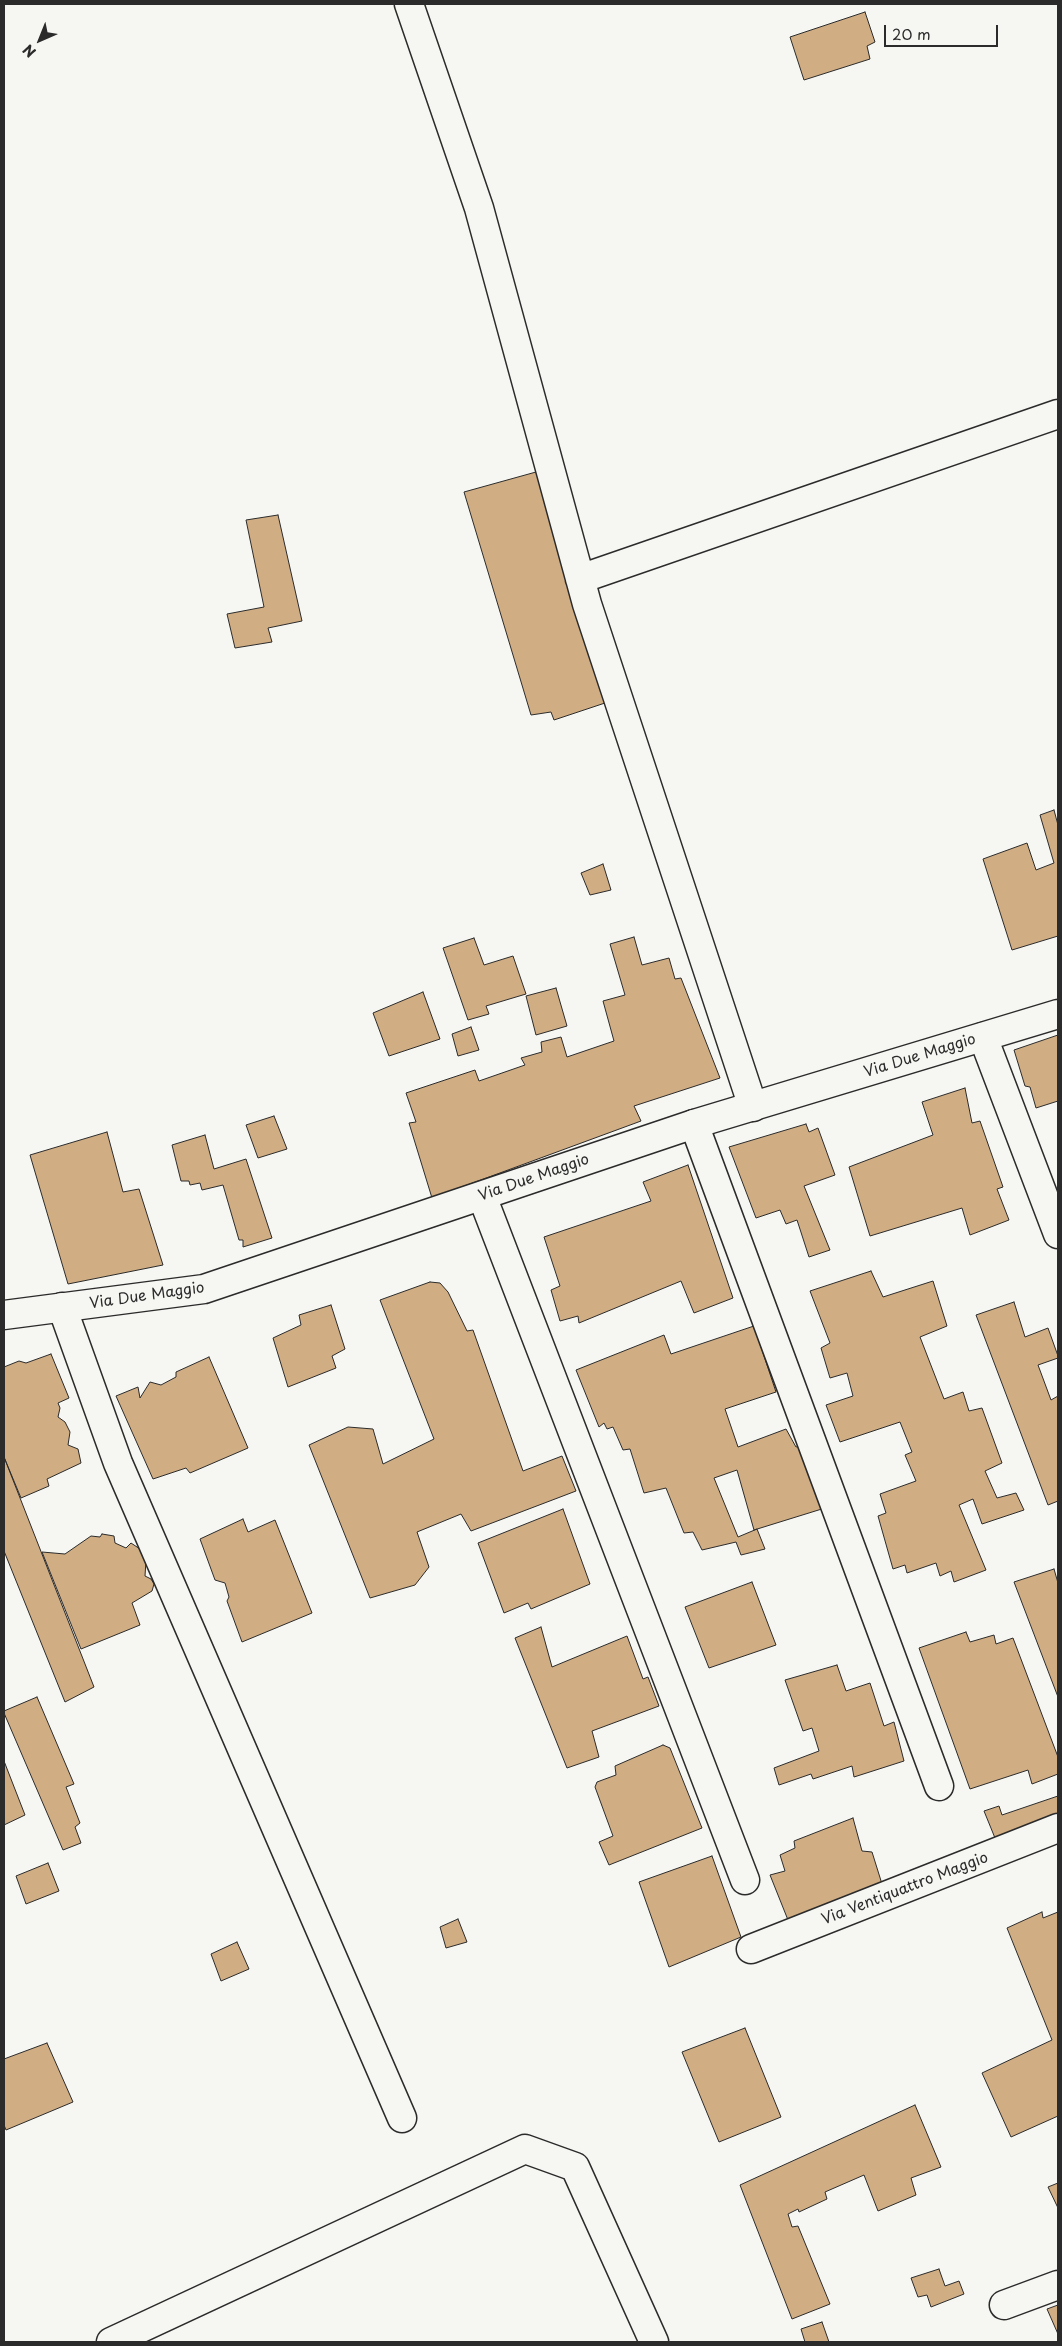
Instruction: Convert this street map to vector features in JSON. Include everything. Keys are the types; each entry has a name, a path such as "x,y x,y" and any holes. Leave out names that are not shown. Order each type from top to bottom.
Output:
{"street":[{"path":"409,4 479,208 580,579 753,1106"},
{"path":"580,579 1058,414"},
{"name":"Via Due Maggio","path":"4,1314 204,1289 694,1124 1058,1014"},
{"path":"982,1037 1058,1234"},
{"path":"694,1124 939,1786"},
{"path":"482,1196 745,1880"},
{"path":"62,1307 118,1463 402,2118"},
{"name":"Via Ventiquattro Maggio","path":"751,1949 1058,1828"},
{"path":"111,2342 525,2149 575,2167 654,2342"},
{"path":"1004,2305 1058,2285"}],"building":[{"path":"865,12 875,42 867,46 870,59 804,80 790,37"},
{"path":"536,472 608,702 554,720 551,712 531,715 464,492"},
{"path":"278,515 302,621 268,628 272,642 235,648 227,614 264,607 246,520"},
{"path":"1054,810 1058,825 1058,936 1012,950 983,859 1027,843 1036,870 1054,863 1040,815"},
{"path":"603,864 611,890 590,895 581,873"},
{"path":"634,937 642,965 669,958 675,979 681,978 720,1078 634,1106 641,1121 432,1198 409,1123 416,1122 406,1093 475,1070 479,1081 525,1065 521,1058 542,1052 541,1042 561,1037 567,1057 614,1041 603,1001 625,995 610,944"},
{"path":"474,938 484,965 513,956 526,994 486,1006 489,1014 468,1020 443,948"},
{"path":"556,988 567,1026 536,1035 526,996"},
{"path":"423,992 440,1039 389,1056 373,1013"},
{"path":"471,1027 479,1050 458,1056 452,1034"},
{"path":"1058,1035 1058,1101 1036,1108 1030,1087 1025,1086 1014,1050"},
{"path":"965,1088 972,1123 980,1121 1003,1187 997,1189 1009,1220 970,1235 962,1208 870,1236 849,1167 933,1135 922,1102"},
{"path":"274,1116 287,1149 258,1158 246,1125"},
{"path":"806,1124 809,1132 818,1128 835,1175 804,1186 830,1250 809,1257 797,1220 786,1224 780,1210 756,1218 729,1147"},
{"path":"107,1132 123,1192 139,1189 163,1265 68,1284 30,1155"},
{"path":"205,1135 214,1169 246,1159 272,1238 243,1247 243,1240 239,1240 223,1185 202,1190 200,1183 190,1185 189,1181 181,1181 172,1145"},
{"path":"688,1165 733,1298 694,1313 681,1281 579,1323 578,1316 560,1321 551,1290 560,1286 544,1237 651,1201 643,1182"},
{"path":"871,1271 883,1297 933,1281 947,1326 920,1337 944,1399 963,1392 969,1411 982,1408 1002,1463 985,1471 997,1498 1016,1493 1024,1510 982,1524 973,1499 959,1505 986,1570 954,1582 951,1571 940,1576 936,1563 907,1573 905,1565 893,1569 878,1516 886,1513 880,1494 916,1481 905,1455 912,1452 900,1422 840,1442 826,1405 853,1396 847,1373 830,1378 821,1348 830,1343 810,1291"},
{"path":"430,1282 440,1283 448,1292 467,1331 473,1330 523,1471 562,1456 576,1491 471,1531 461,1514 417,1532 429,1567 415,1585 370,1598 309,1445 348,1427 373,1429 383,1464 434,1439 380,1300"},
{"path":"1014,1302 1025,1337 1048,1328 1058,1356 1058,1358 1038,1365 1051,1400 1058,1396 1058,1501 1048,1505 976,1315"},
{"path":"331,1305 345,1349 332,1356 336,1368 288,1387 273,1338 301,1325 299,1315"},
{"path":"754,1326 776,1392 725,1409 738,1447 786,1429 796,1447 804,1445 825,1508 757,1529 765,1549 741,1555 736,1542 702,1550 693,1532 684,1533 666,1488 644,1493 630,1449 623,1450 613,1427 607,1429 604,1423 599,1427 576,1370 664,1335 671,1354","holes":["737,1470 754,1530 738,1537 714,1478"]},
{"path":"51,1354 69,1398 58,1403 60,1408 58,1417 65,1422 70,1432 68,1445 78,1449 81,1463 47,1479 49,1486 21,1498 4,1457 4,1367 19,1361 26,1363"},
{"path":"209,1357 248,1448 190,1473 186,1468 153,1479 116,1396 138,1387 140,1398 150,1382 161,1385 176,1377 176,1372"},
{"path":"4,1457 94,1687 65,1702 4,1551"},
{"path":"563,1509 590,1584 531,1609 528,1603 504,1613 478,1543"},
{"path":"243,1519 248,1532 275,1520 312,1613 242,1642 227,1601 229,1597 225,1583 215,1580 200,1539"},
{"path":"102,1534 114,1536 115,1543 126,1548 131,1543 140,1549 146,1560 145,1576 151,1579 154,1584 152,1591 132,1603 140,1625 81,1649 42,1552 65,1554 91,1536 100,1537"},
{"path":"1054,1569 1058,1583 1058,1697 1014,1582"},
{"path":"752,1582 776,1645 709,1668 685,1607"},
{"path":"541,1627 552,1667 627,1636 643,1679 648,1677 659,1706 592,1731 599,1757 567,1768 515,1638"},
{"path":"966,1632 970,1642 994,1635 996,1644 1013,1638 1058,1757 1058,1774 1032,1784 1028,1770 970,1789 919,1648"},
{"path":"837,1665 846,1691 870,1683 884,1726 894,1722 904,1761 854,1777 852,1766 813,1779 811,1774 779,1785 774,1768 819,1751 812,1728 803,1731 785,1680"},
{"path":"37,1697 74,1784 66,1787 80,1823 75,1827 81,1843 63,1850 4,1713 4,1711"},
{"path":"663,1745 670,1748 702,1828 609,1865 599,1842 613,1836 595,1787 597,1782 616,1775 615,1766"},
{"path":"4,1761 25,1815 4,1825"},
{"path":"1058,1796 1058,1814 995,1838 984,1811 999,1806 1002,1815"},
{"path":"853,1818 862,1851 872,1852 882,1884 788,1920 770,1875 785,1871 780,1855 795,1848 794,1841"},
{"path":"712,1856 741,1937 669,1967 639,1882"},
{"path":"48,1863 59,1891 26,1904 16,1876"},
{"path":"1042,1912 1043,1918 1058,1912 1058,2116 1011,2137 982,2073 1052,2040 1007,1928"},
{"path":"458,1919 467,1942 446,1948 440,1927"},
{"path":"237,1942 249,1969 221,1981 211,1954"},
{"path":"745,2028 781,2117 719,2142 682,2052"},
{"path":"47,2043 73,2102 6,2130 4,2125 4,2059"},
{"path":"915,2105 941,2167 911,2178 916,2195 878,2211 864,2175 825,2192 827,2199 799,2212 798,2209 788,2214 792,2227 798,2226 830,2304 792,2319 740,2185"},
{"path":"1058,2183 1058,2208 1048,2187"},
{"path":"939,2269 945,2286 959,2281 964,2294 931,2307 927,2295 918,2297 911,2278"},
{"path":"1058,2305 1058,2334 1047,2309"},
{"path":"822,2322 829,2342 805,2342 801,2329"}]}
